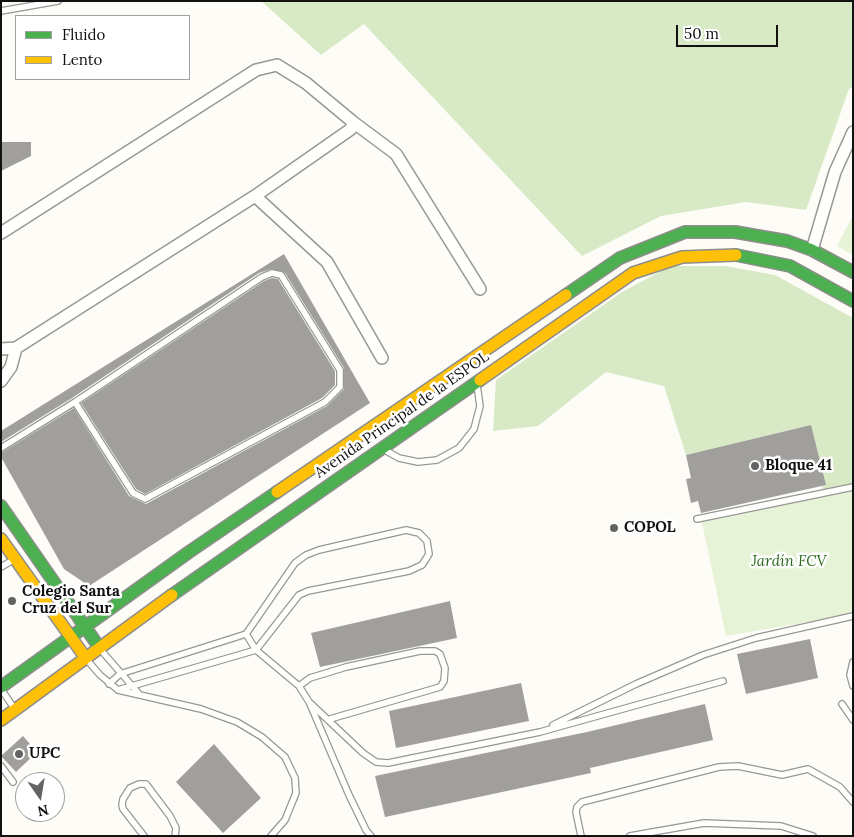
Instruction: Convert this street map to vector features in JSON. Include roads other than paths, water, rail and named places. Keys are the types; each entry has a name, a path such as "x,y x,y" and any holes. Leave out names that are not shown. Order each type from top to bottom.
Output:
{"street":[{"path":"1,233 256,70 276,65 306,84 396,154 480,289"},
{"path":"1,349 16,348 255,196 351,129 353,122"},
{"path":"812,250 836,172 853,132"},
{"path":"255,196 326,262 382,358"},
{"name":"Avenida Principal de la ESPOL","path":"69,636 620,258 685,232 735,232 787,241 812,250 853,272"},
{"path":"781,264 787,241"},
{"name":"Avenida Principal de la ESPOL","path":"1,720 98,647 633,273 682,257 736,255 781,264 801,271 853,301"},
{"path":"1,381 11,367 16,348"},
{"path":"1,506 98,647"},
{"path":"1,539 85,657"},
{"path":"1,688 69,636"}],"lane":[{"path":"12,10 15,1"},
{"path":"1,11 58,1"},
{"path":"1,448 75,402 262,277 272,273 281,275 340,370 340,388 325,402 145,499 133,493 75,402"},
{"path":"382,448 398,458 418,462 438,460 459,448 474,429 480,406 476,382"},
{"path":"696,519 853,487"},
{"path":"109,684 120,674 246,634 296,563 306,555 318,550 406,530 419,533 427,541 429,554 422,565 415,568 308,591 299,595 256,650 118,690"},
{"path":"1,567 15,559"},
{"path":"540,732 636,684 703,655 756,638 853,616"},
{"path":"246,634 256,650 299,686 309,702 366,830 371,836"},
{"path":"98,647 140,695"},
{"path":"299,686 310,678 346,667 420,651 435,651 440,654 445,668 444,681 440,687 330,719"},
{"path":"85,657 109,684 118,690 201,709 237,722 262,737 285,757 295,778 296,793 285,820 270,836"},
{"path":"853,662 850,675 853,686"},
{"path":"309,702 330,719 364,753 376,762 388,764 540,732 723,681"},
{"path":"1,688 15,710"},
{"path":"842,704 853,720"},
{"path":"1,766 13,782"},
{"path":"581,836 576,812 577,807 582,802 719,768 747,767 777,774 808,769 840,787 853,802"},
{"path":"144,836 122,805 123,799 130,788 139,784 146,784 170,816 176,828 175,836"},
{"path":"630,836 704,823 781,826 813,836"}],"place":[{"name":"Bloque 41","path":"755,466"},
{"name":"COPOL","path":"614,528"},
{"name":"Colegio Santa Cruz del Sur","path":"12,601"},
{"name":"UPC","path":"19,754"}],"park label":[{"name":"Jardín FCV","path":"789,562"}]}
